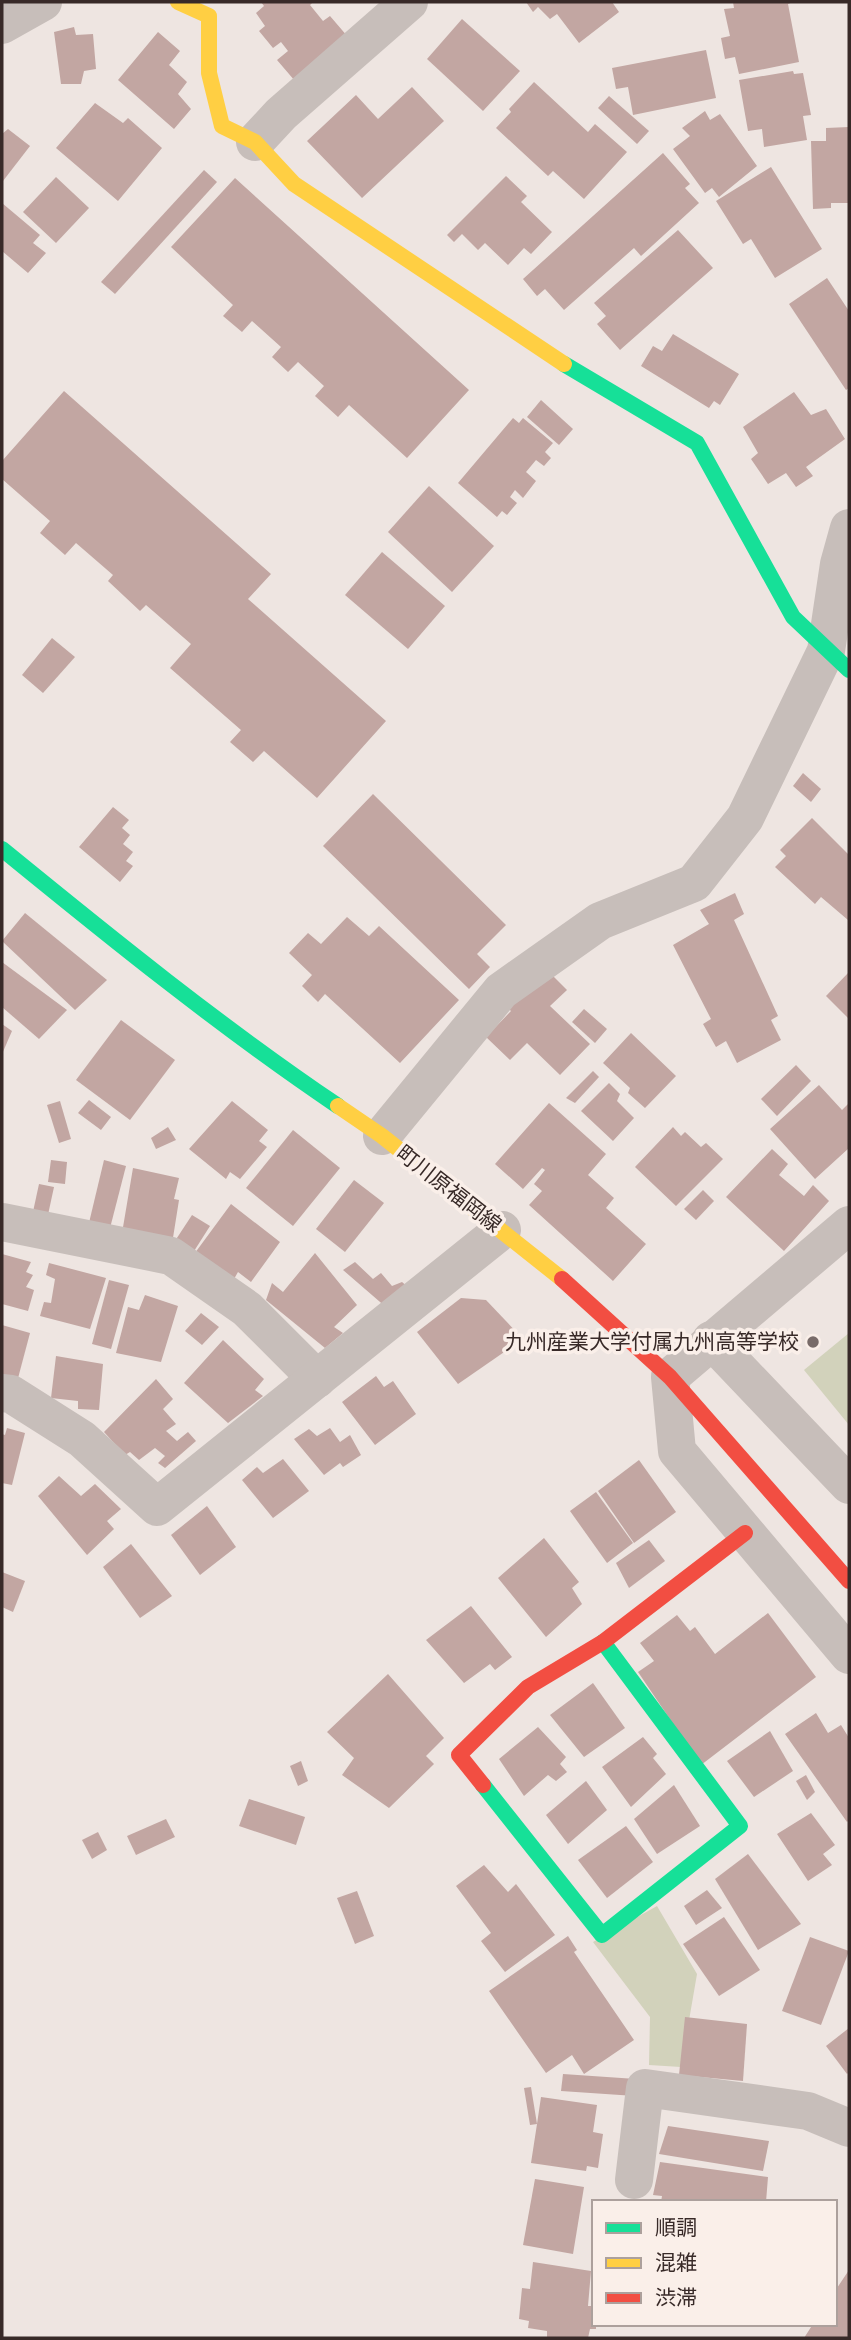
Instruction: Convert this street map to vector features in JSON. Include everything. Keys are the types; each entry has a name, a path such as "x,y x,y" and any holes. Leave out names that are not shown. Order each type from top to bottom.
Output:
{"street":[{"path":"2,25 43,2"},
{"path":"178,2 209,16 209,73 222,126 255,142 294,184 557,360 697,443 793,617 838,660"},
{"path":"255,142 281,114 409,2"},
{"path":"382,1136 501,991 600,921 694,883 745,818 838,660 839,564 849,528"},
{"name":"町川原福岡線","path":"2,849 143,964 264,1056 382,1136 581,1294 670,1377 849,1581"},
{"path":"2,1222 171,1256 247,1309 317,1379"},
{"path":"849,1225 670,1377 677,1451 849,1655"},
{"path":"2,1393 11,1394 82,1439 157,1507 502,1230"},
{"path":"711,1340 849,1485"},
{"path":"603,1642 740,1826 602,1935 459,1755 528,1686 603,1642 746,1533"},
{"path":"634,2180 645,2088 808,2111 849,2128"}],"green space":[{"path":"849,1333 849,1425 804,1370"},
{"path":"657,1906 697,1974 681,2067 649,2065 650,2017 593,1942"}],"building":[{"path":"261,2 313,2 310,5 323,21 330,16 348,37 295,81 277,60 288,51 281,42 273,48 259,31 265,26 256,13 264,6"},
{"path":"526,2 612,2 619,12 579,43 557,14 550,19 538,7 533,12"},
{"path":"733,2 793,2 788,4 799,62 739,74 735,57 725,59 721,38 730,36 724,9 734,8"},
{"path":"462,19 520,71 483,111 427,59"},
{"path":"74,27 76,35 93,34 96,69 84,71 81,84 61,84 54,32"},
{"path":"158,32 180,51 169,65 187,82 178,94 191,109 174,129 118,80"},
{"path":"706,50 716,98 633,115 628,87 616,89 612,68"},
{"path":"793,71 794,74 803,73 811,115 803,116 807,140 764,147 762,129 748,131 739,80"},
{"path":"534,82 588,132 595,124 627,152 584,199 553,171 548,176 496,128"},
{"path":"412,87 444,121 362,198 307,141 356,95 378,119"},
{"path":"609,96 649,131 637,144 598,108"},
{"path":"95,103 123,123 128,118 162,148 118,201 56,148"},
{"path":"705,111 710,120 720,114 757,166 719,197 712,188 705,193 673,149 690,136 682,128"},
{"path":"849,127 849,203 831,203 831,208 813,209 811,141 826,141 826,128"},
{"path":"8,129 30,146 3,181 2,134"},
{"path":"663,153 690,184 685,188 699,203 641,256 634,248 564,310 545,289 537,296 523,279"},
{"path":"771,167 822,249 775,278 751,239 743,244 716,201"},
{"path":"204,170 217,182 115,294 101,282"},
{"path":"506,176 527,196 521,202 552,232 531,254 524,248 508,265 485,243 478,250 462,234 454,242 447,235"},
{"path":"56,177 89,208 56,243 23,212"},
{"path":"235,178 469,390 407,458 349,405 338,417 315,396 324,386 298,362 288,372 272,357 281,347 252,321 242,332 223,316 233,305 171,247"},
{"path":"2,203 40,235 33,243 46,253 28,273 2,251"},
{"path":"678,230 713,268 620,350 597,324 606,316 594,303"},
{"path":"827,278 849,311 849,388 846,390 789,304"},
{"path":"673,334 739,374 720,405 714,401 709,408 641,366 653,346 662,351"},
{"path":"64,391 271,574 248,599 386,721 317,798 264,751 253,762 230,742 241,730 170,668 191,644 146,605 140,611 108,581 113,575 76,543 65,555 40,533 50,521 2,479 2,461"},
{"path":"794,392 811,415 826,409 845,439 806,467 813,476 796,487 786,473 768,484 751,459 758,453 743,427"},
{"path":"541,400 573,429 559,445 527,417"},
{"path":"513,418 519,423 523,418 553,443 545,452 551,458 544,466 536,460 526,472 536,481 523,498 515,490 510,497 517,503 507,515 502,511 497,517 458,483"},
{"path":"429,486 494,546 452,592 388,532"},
{"path":"382,552 445,606 408,649 345,595"},
{"path":"52,638 75,657 43,693 22,675"},
{"path":"803,773 821,789 811,802 793,786"},
{"path":"373,794 506,925 477,954 490,967 469,989 323,846"},
{"path":"113,807 129,820 122,828 130,835 123,844 133,852 126,861 133,866 120,882 79,847"},
{"path":"812,818 849,853 848,920 821,897 815,904 775,867 786,856 780,850"},
{"path":"735,893 744,914 734,920 778,1016 771,1020 781,1040 737,1063 726,1041 716,1047 703,1024 711,1019 673,945 709,924 700,910"},
{"path":"25,913 107,980 75,1010 2,941"},
{"path":"347,917 369,936 379,926 459,1000 400,1063 325,994 318,1002 302,986 312,975 289,953 308,933 321,944"},
{"path":"2,962 67,1010 39,1039 2,1007"},
{"path":"543,966 567,990 550,1006 590,1044 560,1075 527,1043 510,1060 486,1037 511,1011 504,1004"},
{"path":"849,972 849,1019 826,996"},
{"path":"584,1009 607,1029 595,1043 572,1022"},
{"path":"121,1020 175,1060 130,1120 76,1080"},
{"path":"2,1024 12,1031 2,1054"},
{"path":"631,1033 676,1076 645,1108 628,1093 630,1088 603,1063"},
{"path":"796,1065 811,1081 777,1116 761,1099"},
{"path":"593,1071 599,1077 575,1103 566,1098"},
{"path":"609,1083 620,1094 617,1101 634,1118 613,1141 581,1111"},
{"path":"819,1085 842,1110 849,1103 849,1148 815,1179 770,1129"},
{"path":"89,1100 111,1117 101,1130 78,1113"},
{"path":"60,1101 71,1139 59,1143 47,1105"},
{"path":"232,1101 268,1130 259,1141 267,1147 240,1179 230,1172 226,1179 189,1149"},
{"path":"549,1103 606,1154 588,1175 614,1198 606,1208 646,1244 613,1281 529,1205 542,1191 534,1184 545,1170 542,1168 523,1189 495,1164"},
{"path":"168,1127 176,1140 156,1149 151,1138"},
{"path":"673,1127 681,1136 685,1132 701,1147 706,1143 723,1159 676,1206 635,1167"},
{"path":"293,1130 340,1168 293,1226 246,1188"},
{"path":"772,1149 788,1164 779,1175 804,1196 813,1185 829,1201 784,1251 726,1197"},
{"path":"51,1160 67,1162 65,1184 48,1182"},
{"path":"104,1160 126,1166 109,1232 88,1227"},
{"path":"133,1168 179,1178 174,1199 179,1200 172,1244 121,1239"},
{"path":"354,1180 384,1203 345,1252 316,1229"},
{"path":"39,1184 54,1187 46,1224 31,1221"},
{"path":"703,1190 714,1201 696,1220 684,1209"},
{"path":"231,1204 280,1242 251,1282 238,1272 234,1279 192,1257"},
{"path":"192,1215 210,1226 189,1259 171,1247"},
{"path":"315,1253 357,1305 334,1327 343,1333 325,1348 266,1300 272,1283 283,1292"},
{"path":"2,1254 31,1262 26,1272 33,1275 26,1287 34,1290 28,1311 2,1304"},
{"path":"355,1262 373,1279 381,1273 392,1286 402,1282 409,1288 387,1308 343,1270"},
{"path":"49,1263 106,1278 90,1329 40,1316 44,1302 51,1303 55,1279 46,1275"},
{"path":"109,1280 129,1285 111,1349 92,1344"},
{"path":"145,1295 178,1306 161,1362 116,1353 128,1307 139,1310"},
{"path":"461,1298 486,1300 523,1339 458,1384 417,1332"},
{"path":"201,1313 219,1327 202,1345 185,1331"},
{"path":"2,1325 30,1333 17,1382 2,1378"},
{"path":"223,1340 264,1379 255,1390 263,1396 228,1423 184,1383"},
{"path":"56,1356 103,1364 99,1410 78,1409 78,1401 51,1398"},
{"path":"376,1376 384,1387 393,1381 416,1414 375,1445 342,1402"},
{"path":"156,1379 173,1399 163,1409 176,1424 166,1431 177,1441 188,1432 196,1441 165,1468 158,1463 165,1456 155,1448 139,1460 130,1452 125,1455 104,1432"},
{"path":"7,1428 25,1433 12,1485 2,1483 2,1434 5,1435"},
{"path":"330,1428 340,1442 350,1435 361,1455 343,1467 340,1463 324,1475 294,1439 309,1429 317,1436"},
{"path":"283,1459 309,1491 273,1518 242,1480 257,1467 263,1473"},
{"path":"639,1460 676,1512 634,1543 598,1491"},
{"path":"59,1476 81,1496 95,1484 121,1509 107,1521 114,1529 87,1555 38,1496"},
{"path":"596,1492 633,1543 607,1563 570,1511"},
{"path":"207,1506 236,1547 200,1575 171,1535"},
{"path":"544,1538 579,1582 572,1588 582,1604 546,1637 498,1578"},
{"path":"649,1540 665,1561 629,1588 616,1563"},
{"path":"131,1544 172,1596 140,1618 103,1567"},
{"path":"2,1572 25,1581 13,1612 2,1607"},
{"path":"471,1606 512,1657 495,1670 490,1664 464,1683 426,1640"},
{"path":"768,1613 816,1677 701,1765 638,1672 654,1661 640,1643 677,1615 690,1631 695,1627 715,1654"},
{"path":"388,1674 444,1738 426,1756 434,1764 389,1808 342,1775 354,1758 327,1732"},
{"path":"593,1683 625,1728 584,1757 550,1715"},
{"path":"816,1713 828,1733 841,1725 849,1738 847,1822 785,1734"},
{"path":"538,1727 566,1757 560,1764 567,1772 556,1781 548,1775 524,1796 499,1759"},
{"path":"770,1731 793,1771 754,1797 727,1761"},
{"path":"643,1737 657,1754 653,1758 666,1774 631,1807 602,1767"},
{"path":"301,1761 308,1781 298,1786 290,1766"},
{"path":"806,1775 815,1792 807,1800 796,1781"},
{"path":"586,1781 607,1810 568,1844 546,1815"},
{"path":"674,1785 700,1826 657,1854 634,1819"},
{"path":"249,1799 305,1817 296,1845 239,1826"},
{"path":"811,1813 835,1845 823,1854 832,1865 808,1881 777,1834"},
{"path":"166,1819 175,1837 136,1855 127,1836"},
{"path":"626,1826 653,1862 607,1898 578,1860"},
{"path":"98,1832 107,1850 92,1859 82,1840"},
{"path":"748,1854 801,1924 758,1950 715,1879"},
{"path":"484,1865 508,1892 516,1884 555,1935 505,1972 481,1941 491,1933 456,1886"},
{"path":"707,1890 722,1908 696,1925 684,1906"},
{"path":"357,1891 374,1936 355,1944 337,1898"},
{"path":"724,1917 760,1970 719,1996 683,1944"},
{"path":"568,1936 577,1950 574,1952 634,2040 584,2074 572,2055 546,2073 489,1991"},
{"path":"810,1937 849,1951 821,2025 782,2011"},
{"path":"685,2017 747,2024 743,2081 679,2075"},
{"path":"849,2028 849,2072 847,2074 826,2046"},
{"path":"563,2074 636,2079 635,2096 561,2091"},
{"path":"531,2087 537,2124 530,2125 524,2088"},
{"path":"541,2097 597,2105 593,2132 603,2134 598,2168 587,2166 586,2171 531,2163"},
{"path":"668,2126 769,2141 763,2171 659,2154"},
{"path":"660,2162 768,2177 766,2200 661,2200 662,2196 653,2195"},
{"path":"535,2179 584,2187 573,2254 523,2245"},
{"path":"533,2262 591,2271 588,2306 592,2306 592,2326 596,2326 596,2329 590,2329 588,2338 547,2338 547,2331 528,2328 529,2321 519,2319 522,2288 530,2289"},
{"path":"849,2270 849,2338 804,2338 812,2326 837,2326 837,2288"}],"traffic: fast":[{"path":"564,364 697,443 793,617 849,670"},
{"path":"2,849 125,949 338,1106"},
{"path":"483,1785 602,1935 740,1826 603,1642"}],"traffic: slow":[{"path":"178,2 209,16 209,73 222,126 255,142 294,184 564,364"},
{"path":"338,1106 382,1136 562,1279"}],"traffic: jam":[{"path":"562,1279 670,1377 849,1581"},
{"path":"483,1785 459,1755 528,1687 603,1642 745,1533"}],"place":[{"name":"九州産業大学付属九州高等学校","path":"813,1342"}]}
